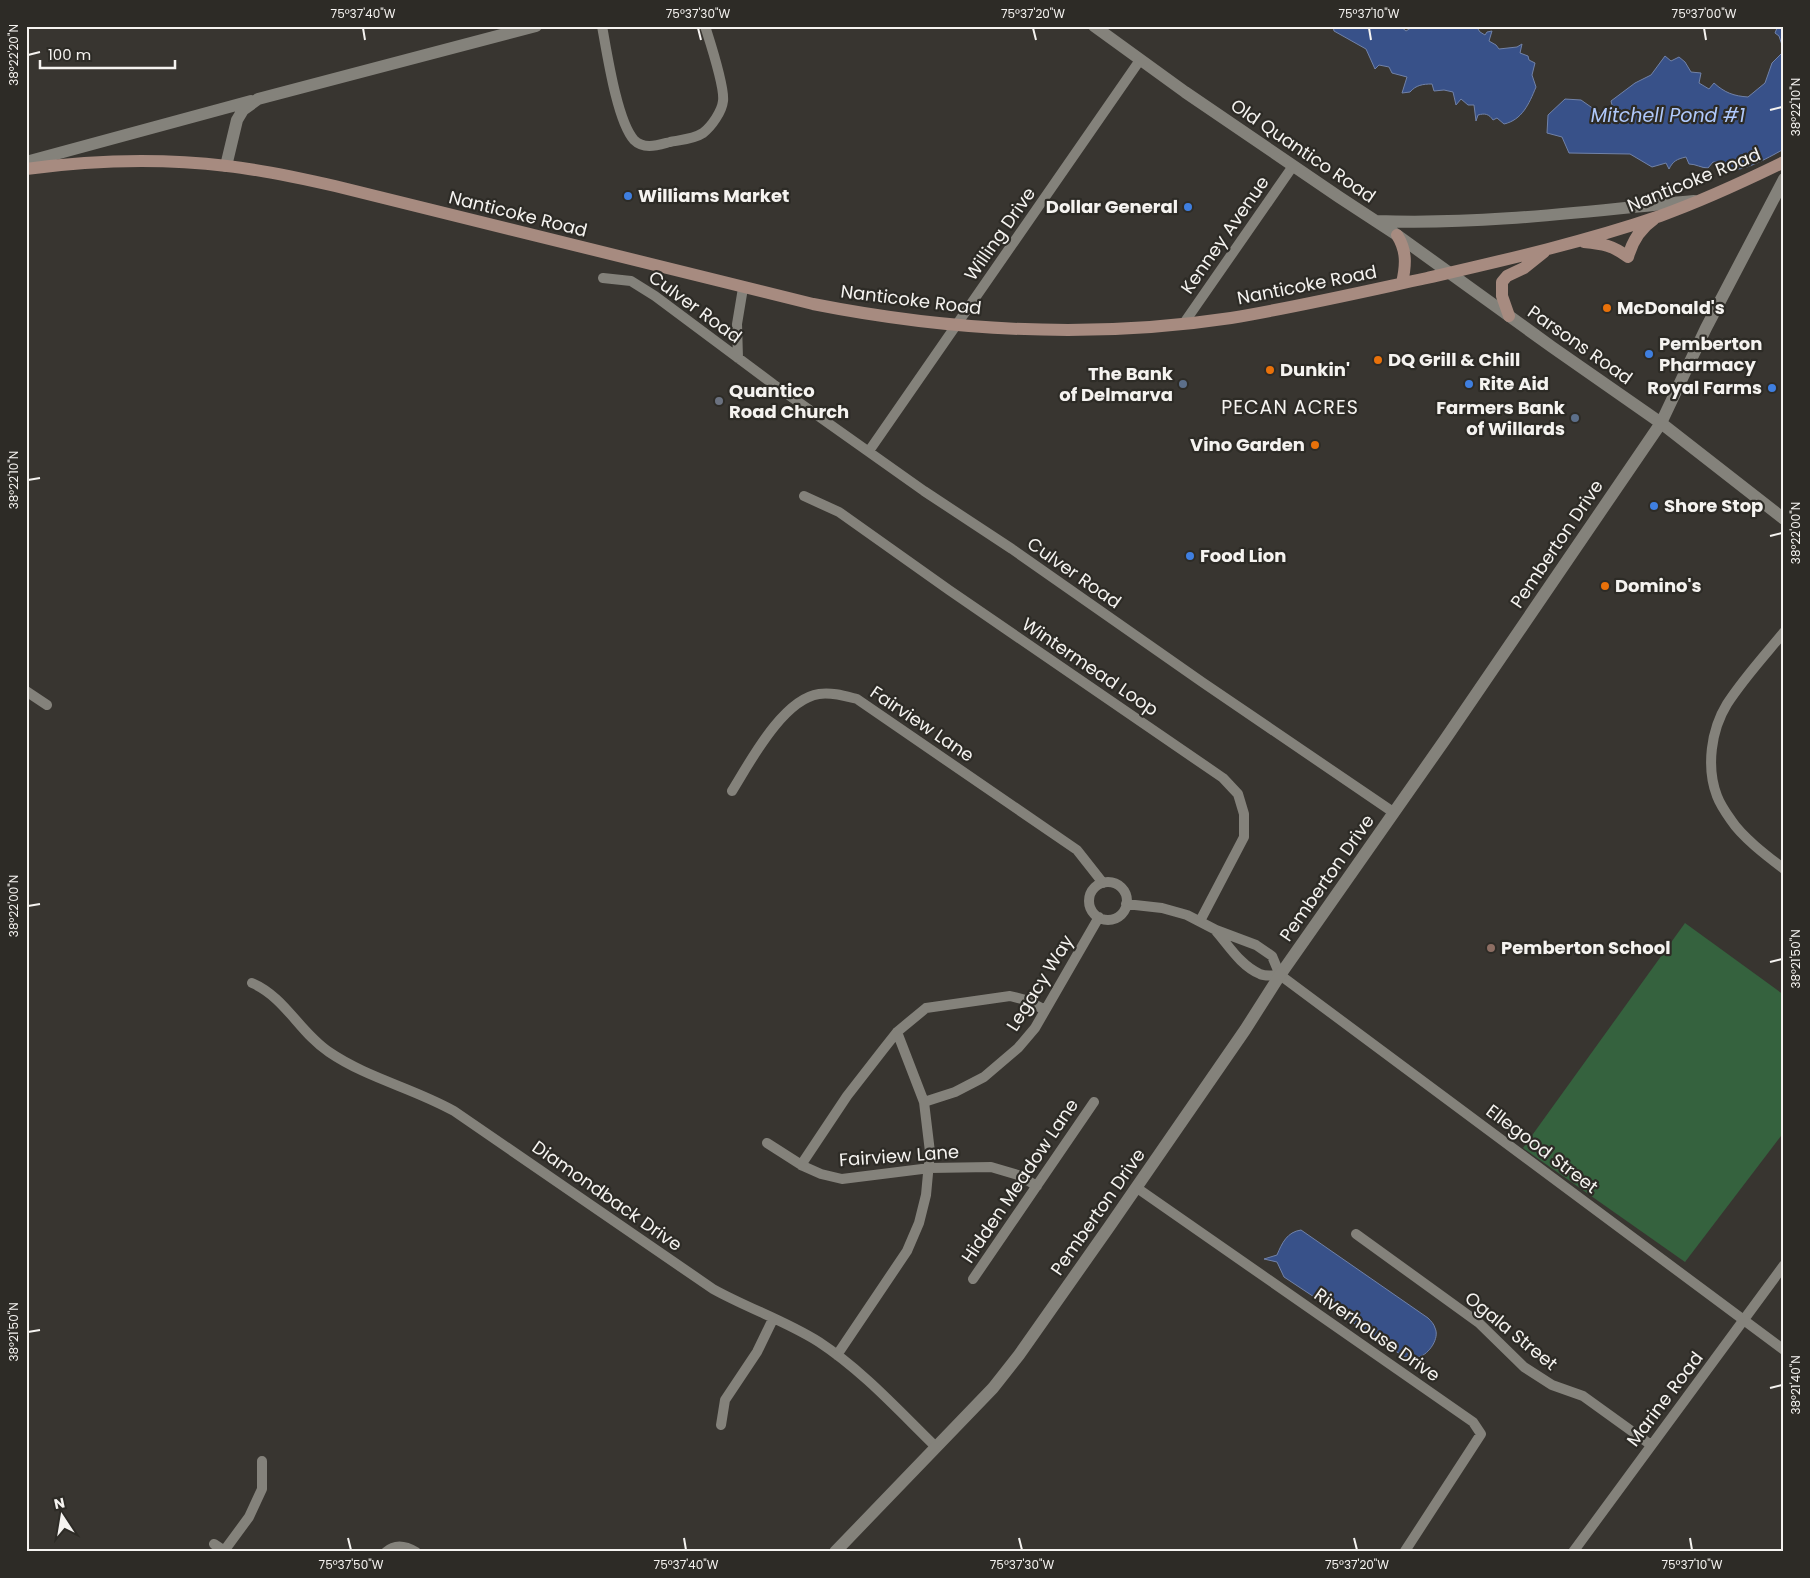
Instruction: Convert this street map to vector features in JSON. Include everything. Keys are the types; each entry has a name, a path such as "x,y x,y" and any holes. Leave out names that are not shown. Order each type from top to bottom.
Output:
{"main road":[{"name":"Nanticoke Road","path":"26,169 64,164 126,161 226,166 272,173 335,186 743,288 842,310 956,324 1026,330 1061,330 1118,329 1184,323 1257,313 1450,272 1574,242 1661,215 1735,186 1784,162"},
{"path":"1574,242 1603,244 1616,248 1628,257 1631,246 1638,235 1647,224 1661,215"},
{"path":"1398,235 1403,244 1406,266 1402,283"},
{"path":"1509,316 1502,296 1502,282 1507,276 1524,268 1549,248"}],"street":[{"path":"26,162 536,26"},
{"path":"602,26 613,83 627,129 635,141 645,146 655,146 703,133 718,114 724,99 705,26"},
{"name":"Old Quantico Road","path":"1094,26 1293,166 1376,221 1456,221 1561,214 1699,201"},
{"name":"Willing Drive","path":"869,451 1140,60"},
{"path":"226,166 237,120 243,110 258,99"},
{"name":"Kenney Avenue","path":"1184,323 1293,166"},
{"name":"Pemberton Drive","path":"834,1552 993,1388 1017,1358 1136,1188 1280,975 1662,423 1706,328 1784,179"},
{"name":"Parsons Road","path":"1376,221 1662,423 1784,519"},
{"name":"Culver Road","path":"603,278 631,281 655,296 924,491 1012,549 1202,682 1393,812"},
{"name":"Culver Road","path":"738,358 737,324 743,288"},
{"name":"Wintermead Loop","path":"804,496 839,512 949,590 1224,778 1238,794 1244,814 1244,837 1200,921"},
{"path":"1784,632 1727,704 1718,724 1712,751 1713,774 1717,796 1732,821 1762,852 1784,869"},
{"path":"26,691 46,705"},
{"name":"Fairview Lane","path":"732,791 771,732 793,706 818,694 839,694 857,699 1070,845 1077,850 1103,882"},
{"path":"1103,882 1112,882 1125,893 1126,904 1124,910 1116,917 1110,919 1099,918 1090,906 1089,899 1092,890 1103,882"},
{"path":"1126,904 1162,908 1187,914 1216,930 1261,948 1272,956 1280,975 1262,975 1252,969 1239,959 1216,930"},
{"name":"Legacy Way","path":"924,1102 955,1092 971,1084 996,1068 1027,1038 1099,918"},
{"name":"Ellegood Street","path":"1280,975 1784,1350"},
{"name":"Diamondback Drive","path":"252,984 272,995 307,1034 327,1052 361,1070 414,1091 454,1111 713,1289 802,1332 838,1355 869,1380 936,1447"},
{"path":"801,1165 846,1096 897,1032 926,1008 1010,996 1026,1000 1045,1010"},
{"path":"838,1355 899,1264 913,1239 926,1195 930,1168 930,1138 924,1102 897,1032"},
{"name":"Hidden Meadow Lane","path":"973,1279 1094,1102"},
{"name":"Fairview Lane","path":"767,1143 801,1165 821,1174 842,1179 930,1168 991,1167 1018,1175 1037,1186"},
{"name":"Riverhouse Drive","path":"1136,1188 1465,1416 1478,1427 1480,1434 1405,1551"},
{"name":"Ogala Street","path":"1356,1234 1479,1323 1524,1367 1552,1385 1583,1396 1651,1445"},
{"name":"Marine Road","path":"1573,1552 1784,1265"},
{"path":"721,1425 725,1400 757,1352 772,1319"},
{"path":"214,1544 225,1551 249,1517 262,1489 262,1461"},
{"path":"386,1552 389,1549 403,1546 416,1552"}],"green space":[{"path":"1685,923 1784,995 1784,1132 1685,1262 1523,1148"}],"water":[{"path":"1333,26 1400,26 1406,31 1414,26 1476,26 1485,35 1487,32 1492,31 1489,41 1499,49 1517,47 1522,44 1520,53 1528,56 1529,60 1535,63 1532,75 1536,87 1531,99 1516,119 1504,124 1497,118 1493,120 1485,114 1478,115 1476,121 1474,105 1468,105 1461,99 1456,105 1453,92 1444,90 1434,91 1432,84 1420,85 1410,92 1402,93 1407,77 1392,73 1389,67 1379,65 1375,69 1366,49 1334,31"},
{"name":"Mitchell Pond #1","path":"1784,27 1784,149 1758,162 1744,168 1732,169 1713,162 1708,168 1705,168 1689,164 1686,157 1676,161 1669,169 1666,163 1652,167 1630,154 1569,153 1562,137 1547,133 1548,115 1565,99 1581,100 1601,114 1614,113 1611,101 1635,83 1651,75 1665,56 1671,61 1679,57 1685,62 1691,72 1701,73 1699,83 1709,89 1714,83 1730,93 1748,97 1765,83 1772,63 1782,53 1783,48 1779,36 1775,33 1777,28"},
{"path":"1301,1230 1428,1318 1434,1325 1436,1332 1435,1341 1430,1349 1417,1358 1403,1356 1284,1277 1277,1262 1264,1259 1277,1255 1283,1242 1292,1233"}],"place":[{"name":"Williams Market","path":"628,196"},
{"name":"Dollar General","path":"1188,207"},
{"name":"McDonald's","path":"1607,308"},
{"name":"Pemberton Pharmacy","path":"1649,354"},
{"name":"DQ Grill & Chill","path":"1378,360"},
{"name":"Dunkin'","path":"1270,370"},
{"name":"The Bank of Delmarva","path":"1183,384"},
{"name":"Rite Aid","path":"1469,384"},
{"name":"Royal Farms","path":"1772,388"},
{"name":"Quantico Road Church","path":"719,401"},
{"name":"Farmers Bank of Willards","path":"1575,418"},
{"name":"Vino Garden","path":"1315,445"},
{"name":"Shore Stop","path":"1654,506"},
{"name":"Food Lion","path":"1190,556"},
{"name":"Domino's","path":"1605,586"},
{"name":"Pemberton School","path":"1491,948"}],"district":[{"name":"PECAN ACRES","path":"1290,407"}]}
